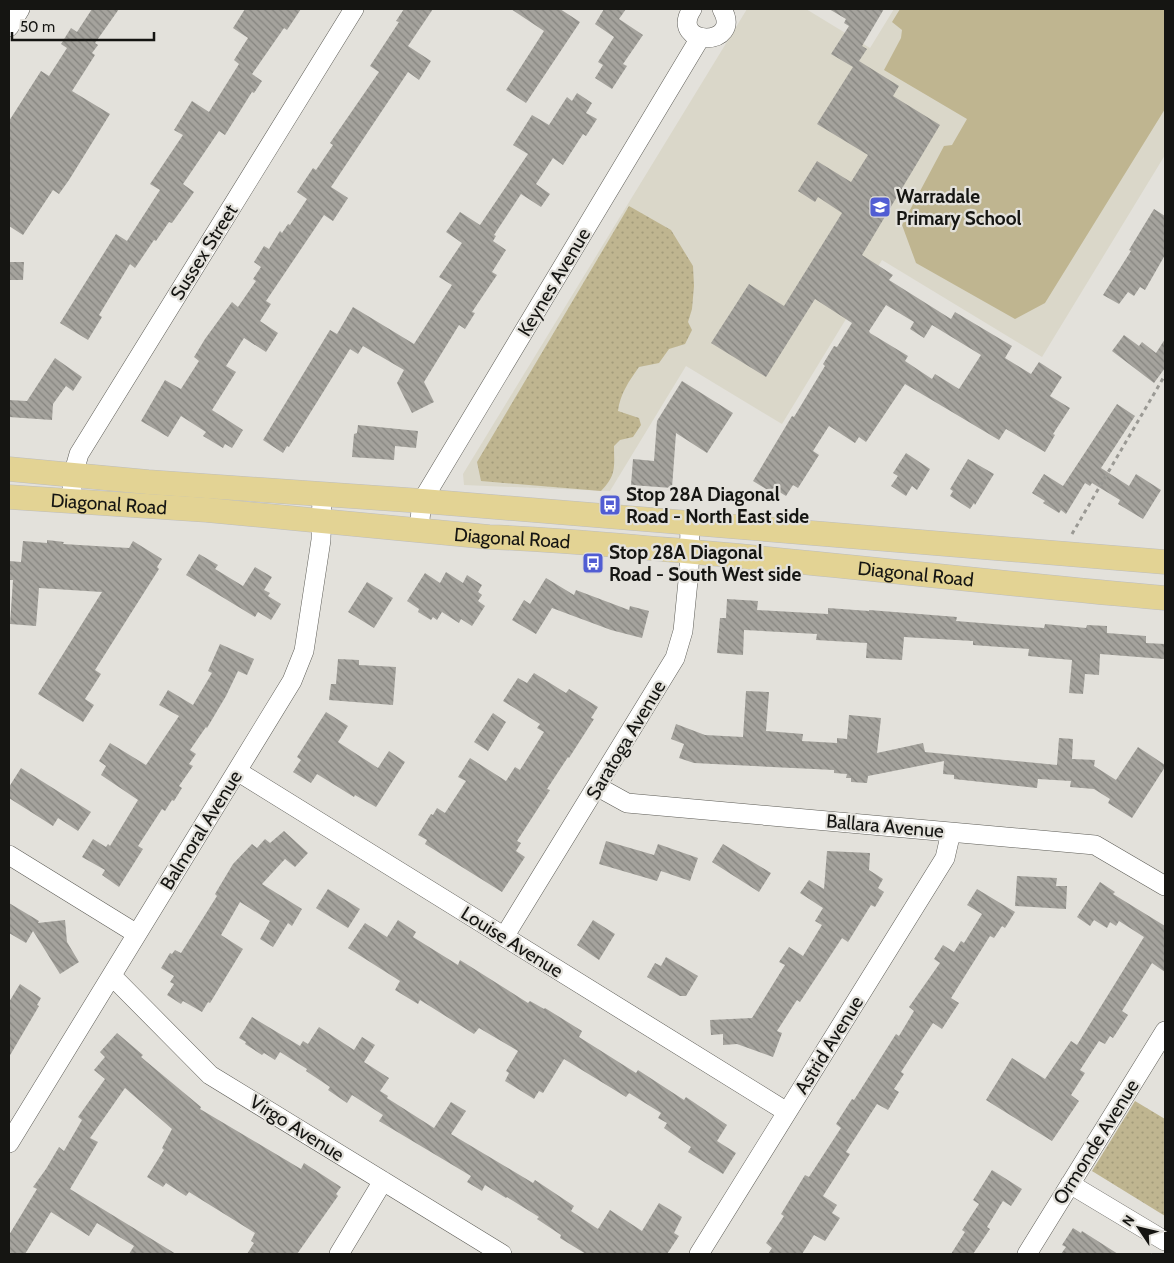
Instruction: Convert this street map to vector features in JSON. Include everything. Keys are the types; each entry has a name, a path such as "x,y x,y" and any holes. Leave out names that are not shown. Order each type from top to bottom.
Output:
{"main road":[{"name":"Diagonal Road","path":"9,469 148,482 322,493 1165,562"},
{"name":"Diagonal Road","path":"9,497 207,510 489,537 690,552 850,566 1042,588 1165,598"},
{"path":"1042,588 1053,553"}],"street":[{"path":"9,27 20,9"},
{"name":"Sussex Street","path":"71,502 73,475 80,454 354,9"},
{"path":"692,9 688,19 689,26 700,38 713,38 723,30 725,15 722,9"},
{"name":"Keynes Avenue","path":"419,529 422,501 700,38"},
{"name":"Balmoral Avenue","path":"9,1143 292,681 304,651 321,540 322,493"},
{"name":"Saratoga Avenue","path":"504,937 598,787 675,658 683,632 690,552 690,524"},
{"name":"Louise Avenue","path":"237,771 787,1112"},
{"name":"Ballara Avenue","path":"598,787 627,803 1095,845 1165,886"},
{"name":"Astrid Avenue","path":"699,1254 946,858 951,832"},
{"path":"9,856 137,934"},
{"name":"Virgo Avenue","path":"112,976 210,1075 502,1254"},
{"name":"Ormonde Avenue","path":"1027,1254 1165,1031"},
{"path":"339,1254 383,1182"},
{"path":"1070,1184 1165,1241"}],"path":[{"path":"1053,553 1165,374"}],"shaded area":[{"name":"Warradale Primary School","path":"747,9 806,9 870,48 894,9 1165,9 1165,155 1042,357 882,260 782,424 686,366 610,491 464,485 463,474"},
{"path":"900,9 1165,9 1165,109 1045,303 1015,319 916,263 902,225 944,146 952,145 967,119 884,70 901,38 902,30 892,22"},
{"path":"629,206 671,230 693,266 692,309 688,322 692,330 685,344 669,349 659,363 639,367 628,383 618,411 639,418 641,425 633,437 620,440 614,446 614,470 610,480 601,491 481,481 477,462"},
{"path":"1135,1101 1165,1119 1165,1216 1092,1171"}],"building":[{"path":"92,9 119,9 95,43 98,45 92,53 95,55 72,91 110,114 59,194 53,190 23,235 9,226 9,121 41,71 49,76 67,48 61,44 71,28 77,32"},
{"path":"245,9 301,9 287,30 284,28 252,74 262,81 254,93 252,92 225,135 219,131 183,184 194,192 172,223 169,222 156,241 154,240 135,268 130,264 99,315 102,317 88,340 60,323 116,234 127,241 160,190 150,184 183,135 174,130 192,101 209,112 239,64 234,60 248,38 233,28"},
{"path":"404,9 433,9 408,46 431,61 419,80 408,72 331,187 348,198 333,221 324,215 266,301 271,304 260,321 278,333 266,352 244,338 226,366 236,372 212,410 243,430 232,448 225,444 223,448 203,436 206,432 181,416 168,437 141,421 165,380 181,389 199,361 194,357 205,339 232,302 238,307 256,281 253,279 261,267 254,262 264,246 269,249 280,231 282,233 288,224 290,225 307,199 297,192 313,168 316,170 333,145 330,143 379,72 370,66 399,22 396,21"},
{"path":"511,9 560,9 580,22 526,103 506,90 544,31"},
{"path":"604,9 626,9 619,19 643,35 623,64 627,66 612,89 595,78 603,65 598,62 614,37 595,24"},
{"path":"829,9 884,9 862,46 867,49 859,61 899,86 893,96 940,125 862,255 893,275 889,280 951,319 955,312 1012,346 1005,358 1031,374 1039,362 1062,377 1050,396 1070,408 1053,434 1055,435 1045,452 1006,429 999,440 905,384 866,442 859,437 855,443 829,426 813,451 819,455 798,488 793,485 786,496 773,488 771,492 753,481 825,366 823,364 834,346 837,347 852,323 815,299 766,377 711,343 749,284 784,306 842,213 818,197 815,202 798,191 817,161 851,182 868,155 817,124 853,67 831,54 849,26 844,23 846,19","holes":["886,305 914,322 910,329 924,338 932,325 981,355 959,389 935,374 932,379 905,361 908,356 869,331"]},
{"path":"577,93 592,103 586,113 597,119 586,136 583,134 563,165 553,158 536,184 550,194 541,207 521,194 494,235 496,236 493,241 506,250 492,272 497,275 472,312 475,313 465,329 459,325 424,382 434,402 412,413 397,383 404,370 363,346 358,354 350,349 289,447 287,446 283,453 263,440 330,330 337,334 353,307 414,344 452,285 439,277 462,243 446,232 460,212 480,225 528,154 513,145 532,115 549,125 567,97 572,101"},
{"path":"1154,209 1165,216 1165,255 1145,290 1140,287 1134,296 1128,292 1119,304 1103,295 1131,251 1129,250"},
{"path":"9,262 24,262 23,280 9,280"},
{"path":"1124,335 1139,346 1142,342 1156,353 1165,339 1165,368 1154,383 1112,351"},
{"path":"55,358 82,377 73,391 66,386 53,404 52,420 9,417 9,400 27,401"},
{"path":"682,381 733,413 707,453 676,433 672,488 631,485 633,459 654,461 657,421"},
{"path":"1117,404 1135,416 1101,468 1129,486 1136,474 1161,490 1143,519 1118,504 1120,500 1092,483 1090,486 1085,483 1066,514 1061,510 1059,513 1043,503 1045,501 1032,493 1044,474 1063,486"},
{"path":"358,425 418,431 416,448 395,446 394,460 352,457 354,434 357,433"},
{"path":"906,453 930,469 917,490 912,486 906,496 891,486 898,476 893,473"},
{"path":"968,459 994,474 975,505 974,503 970,509 950,496 953,491 950,489"},
{"path":"47,540 64,542 63,544 129,548 133,541 162,559 157,567 159,569 95,670 101,674 85,699 94,705 83,722 38,694 102,592 39,588 36,626 10,624 13,580 9,580 9,561 21,562 23,541 47,543"},
{"path":"199,554 218,565 215,569 243,586 255,567 272,577 264,590 270,593 268,596 281,604 271,620 258,612 255,617 186,575"},
{"path":"446,572 463,583 467,575 482,585 478,592 482,595 478,601 485,606 472,626 461,619 459,623 442,612 437,620 433,617 431,620 418,612 419,609 407,601 425,573 440,583"},
{"path":"546,578 574,595 576,590 629,610 630,606 649,611 642,638 611,630 552,608 536,634 512,620 524,600 530,604"},
{"path":"367,582 393,598 374,628 348,612"},
{"path":"727,599 758,601 757,610 828,614 828,608 957,617 956,621 1044,628 1045,624 1086,628 1087,625 1107,626 1107,633 1146,636 1146,643 1165,644 1164,659 1100,654 1099,675 1085,674 1083,694 1069,693 1072,660 1028,656 1029,649 973,645 973,641 904,637 902,660 866,658 867,643 816,640 817,634 744,630 743,655 717,653 720,618 726,618"},
{"path":"220,644 254,659 247,675 238,671 207,728 190,750 196,754 189,764 193,766 179,786 182,788 165,811 162,809 138,846 143,849 119,887 102,875 105,870 82,857 93,839 106,847 108,844 110,846 138,800 101,775 106,766 99,761 110,743 146,765 179,716 159,705 168,690 193,705 212,673 208,671"},
{"path":"338,659 359,660 359,665 396,667 393,705 329,700 331,684 336,684"},
{"path":"534,673 566,693 569,689 598,707 591,718 594,719 547,789 550,790 517,841 521,843 516,851 525,857 502,892 425,844 427,840 418,835 437,808 445,813 466,781 458,777 470,758 506,781 515,767 520,770 544,732 537,728 540,724 503,701 518,678 527,683"},
{"path":"746,691 769,692 766,731 803,734 802,741 837,743 837,738 847,739 849,715 881,718 877,753 923,743 925,752 1057,765 1059,738 1073,739 1072,759 1095,760 1094,766 1116,780 1138,747 1165,765 1165,767 1132,818 1108,803 1110,799 1094,789 1070,787 1071,781 1038,779 1037,788 954,779 954,775 943,774 944,761 868,776 867,783 851,782 851,778 846,778 847,774 834,773 834,770 694,763 679,758 684,744 671,739 676,724 705,735 743,737"},
{"path":"326,712 348,726 338,742 378,768 389,751 405,762 376,807 355,795 354,797 317,774 311,783 293,772 301,760 297,757"},
{"path":"493,713 506,722 488,751 474,742"},
{"path":"21,768 91,812 78,831 58,818 53,826 9,798 9,787"},
{"path":"284,831 308,853 295,867 285,859 262,884 302,909 292,926 288,923 273,947 260,939 270,921 240,902 221,935 243,949 210,1003 208,1002 202,1012 183,1001 181,1004 167,995 174,984 170,982 174,976 161,968 170,953 172,954 175,950 181,953 217,896 215,894 233,864 252,844 257,848 265,839 270,843"},
{"path":"606,841 654,855 658,844 698,858 690,881 661,871 657,881 599,864"},
{"path":"723,844 771,873 759,892 712,862"},
{"path":"827,851 870,853 869,870 883,879 878,888 884,892 875,907 871,905 848,942 842,938 800,1002 797,1000 777,1031 782,1033 773,1057 737,1044 723,1045 723,1034 711,1035 710,1020 752,1018 785,965 779,962 789,947 803,956 822,925 815,921 823,908 800,893 809,880 824,889"},
{"path":"1017,876 1057,878 1056,886 1067,886 1066,909 1015,906"},
{"path":"1100,882 1115,892 1113,894 1165,926 1165,972 1152,963 1122,1011 1128,1015 1113,1038 1110,1036 1105,1044 1099,1041 1080,1070 1085,1073 1071,1095 1079,1101 1052,1141 986,1100 1012,1058 1045,1079 1071,1041 1077,1045 1144,937 1119,921 1116,926 1110,922 1107,928 1094,920 1090,926 1077,917"},
{"path":"328,889 360,909 348,928 316,908"},
{"path":"977,889 1015,912 1005,928 1002,926 994,938 990,936 951,998 959,1003 942,1029 933,1023 901,1072 904,1074 894,1089 899,1092 888,1110 877,1104 846,1152 850,1154 823,1196 837,1205 832,1213 840,1218 825,1241 814,1235 802,1254 768,1254 772,1248 766,1243 784,1216 781,1214 805,1175 809,1177 841,1128 836,1124 852,1099 854,1100 896,1034 899,1036 914,1011 909,1007 940,963 934,959 943,945 954,952 961,941 964,943 982,914 967,905"},
{"path":"9,903 39,921 38,923 65,920 67,942 79,962 60,974 33,931 26,943 9,933"},
{"path":"398,920 416,932 413,937 458,965 460,960 528,1003 530,1001 545,1008 582,1031 579,1037 636,1073 638,1070 684,1100 686,1097 727,1125 717,1141 736,1153 723,1174 688,1152 691,1147 664,1128 667,1123 658,1118 661,1113 629,1093 626,1097 564,1059 543,1093 539,1091 534,1099 505,1081 509,1073 506,1071 518,1051 479,1028 474,1034 420,1000 418,1004 395,990 400,981 348,948 365,923 387,937"},
{"path":"593,920 615,934 599,960 577,945"},
{"path":"666,957 698,976 686,996 680,996 647,977 655,963 661,966"},
{"path":"20,984 41,998 37,1005 39,1006 9,1057 9,1002"},
{"path":"252,1017 300,1046 303,1041 308,1044 319,1027 354,1050 362,1037 375,1045 364,1062 389,1078 380,1091 388,1096 387,1098 434,1128 451,1102 466,1111 451,1134 533,1183 535,1180 574,1206 571,1211 598,1229 610,1210 642,1231 659,1203 682,1217 674,1233 679,1236 667,1254 586,1254 560,1238 561,1235 537,1219 539,1217 507,1197 485,1185 482,1191 467,1182 471,1176 379,1121 383,1115 352,1095 347,1103 328,1090 330,1087 306,1071 307,1069 280,1052 275,1060 264,1053 262,1055 245,1044 246,1042 239,1038"},
{"path":"117,1033 143,1055 141,1057 201,1107 200,1109 301,1169 304,1163 341,1187 336,1194 338,1196 297,1254 247,1254 254,1243 251,1241 255,1233 189,1192 186,1196 166,1183 163,1187 147,1177 164,1150 162,1148 172,1129 125,1088 90,1138 98,1142 70,1189 176,1254 129,1254 134,1246 97,1223 89,1236 51,1212 25,1254 9,1254 9,1235 37,1189 33,1187 59,1147 64,1151 82,1120 78,1117 105,1079 94,1070 105,1057 100,1052"},
{"path":"992,1170 1022,1189 1011,1206 1003,1201 987,1227 990,1229 973,1254 951,1254 965,1232 962,1230 979,1204 973,1200"},
{"path":"1073,1228 1081,1233 1082,1231 1118,1254 1061,1254 1066,1247 1062,1245"}],"place":[{"name":"Warradale Primary School","path":"880,207"},
{"name":"Stop 28A Diagonal Road - North East side","path":"610,505"},
{"name":"Stop 28A Diagonal Road - South West side","path":"593,563"}]}
